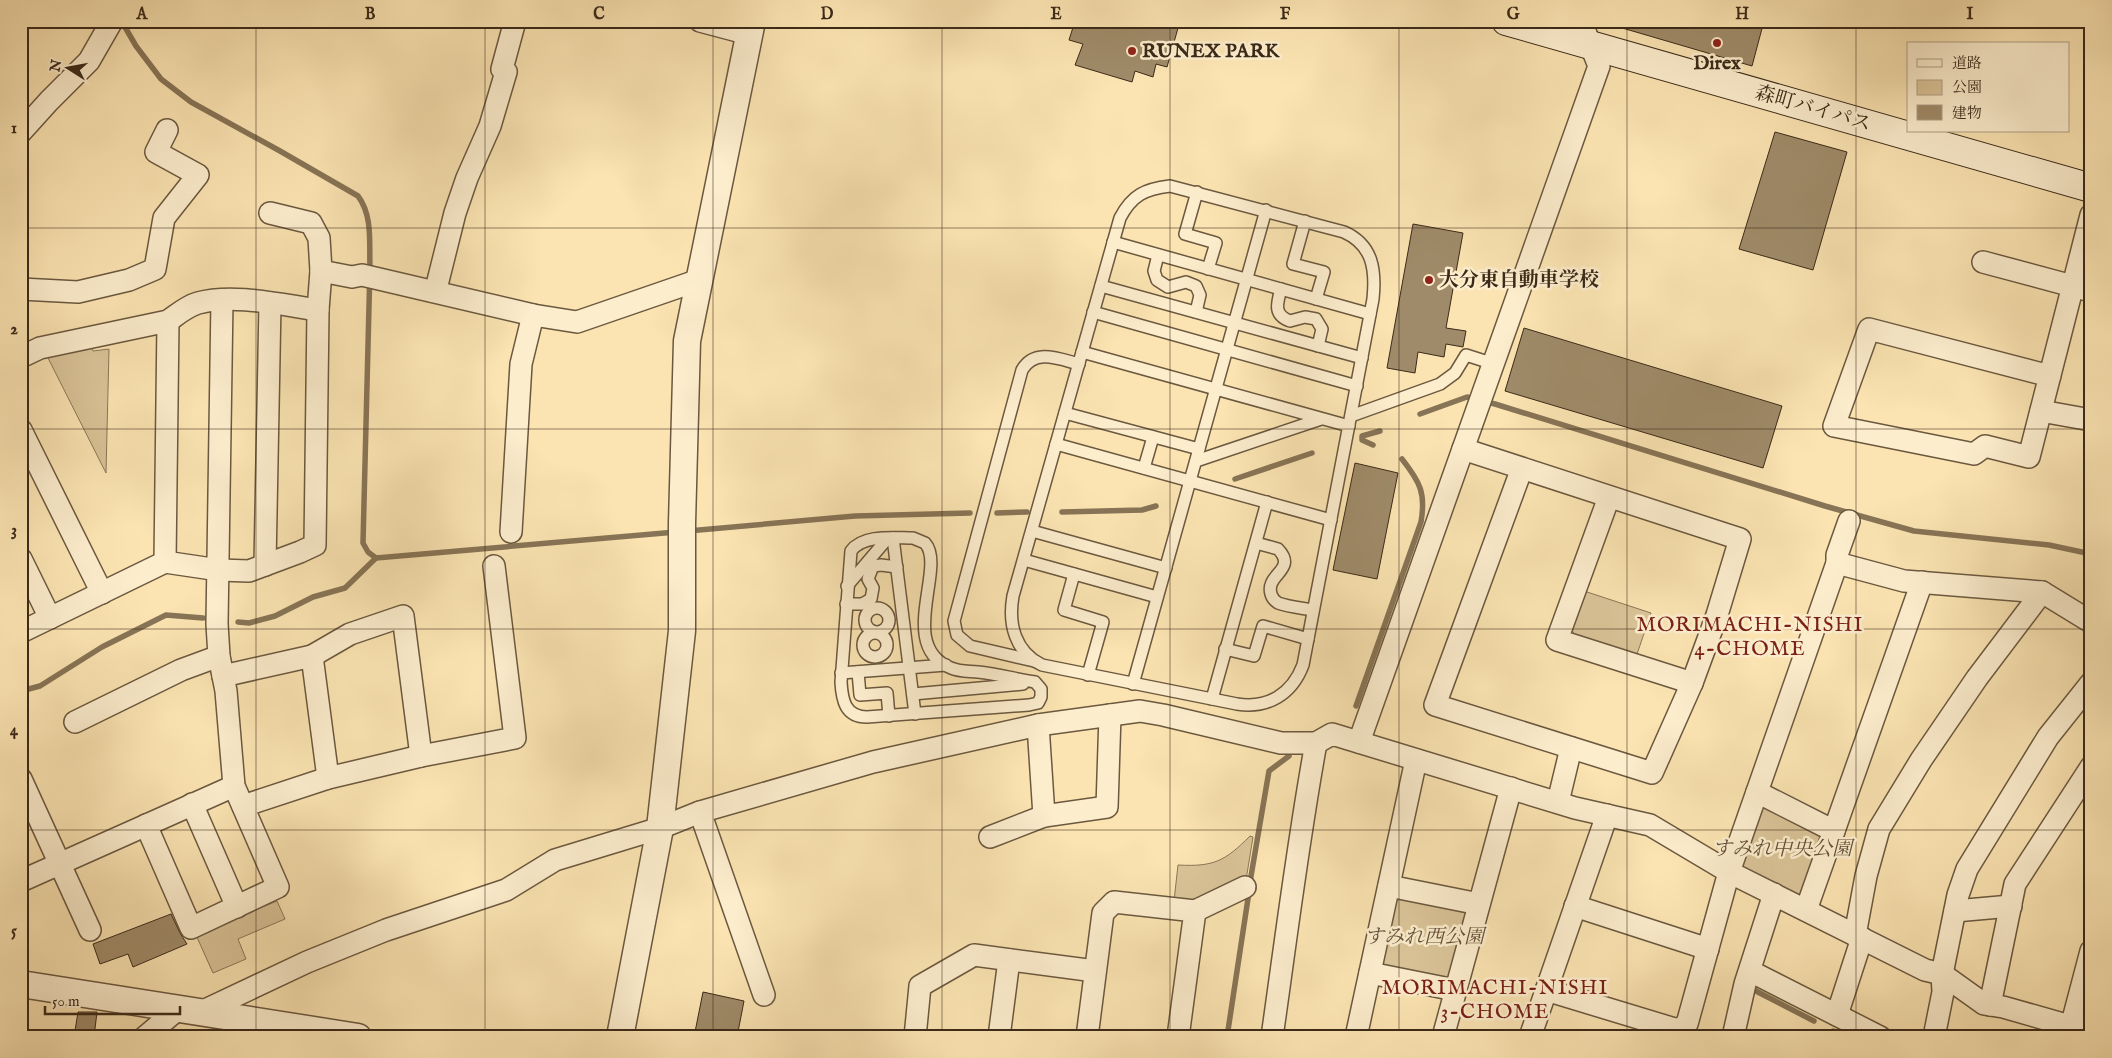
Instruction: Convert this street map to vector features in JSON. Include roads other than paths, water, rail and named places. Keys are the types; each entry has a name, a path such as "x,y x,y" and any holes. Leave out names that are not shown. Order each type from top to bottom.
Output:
{"main road":[{"name":"森町バイパス","path":"1506,21 1588,33 1907,131"},
{"name":"森町バイパス","path":"1909,132 2091,188"}],"street":[{"path":"21,132 48,101 89,61 112,21"},
{"path":"432,291 436,289 445,248 467,178 490,126 506,72 502,69 515,21"},
{"path":"620,1037 660,828 682,631 682,533 687,342 750,27 700,21"},
{"path":"1359,742 1599,66 1588,33"},
{"path":"21,289 78,292 129,280 155,269 164,218 198,176 156,152 167,130"},
{"path":"21,632 165,562 219,570 249,571 315,545 318,310 321,272 319,238 311,223 270,213"},
{"path":"2050,376 1869,329 1834,426 1974,454 1985,446 2029,457 2050,376 2082,288 2091,215"},
{"path":"1983,262 2082,288"},
{"path":"321,272 352,277 370,277 533,315 577,322 699,280"},
{"path":"21,357 40,348 168,321 185,309 199,303 222,300 270,303 318,310"},
{"path":"146,825 191,928 278,887 234,786 221,666 217,624 222,300"},
{"path":"265,565 270,303"},
{"path":"511,532 521,364 533,315"},
{"path":"165,562 168,321"},
{"path":"2041,410 2091,420"},
{"path":"21,430 102,593"},
{"path":"1463,450 1522,468 1610,496 1740,539 1717,615 1692,683 1652,772 1435,705 1522,468"},
{"path":"1610,496 1557,640 1692,683"},
{"path":"1546,990 1678,1030 1687,1024 1729,872 1837,563 1837,555 1849,521"},
{"path":"21,559 50,618"},
{"path":"1837,563 1904,581 2042,592 2091,622"},
{"path":"243,806 328,778 421,756 515,738 494,566"},
{"path":"1806,910 1922,582"},
{"path":"1837,1015 1858,937 1866,876 1879,829 1921,760 1976,678 2042,592"},
{"path":"75,722 182,670 312,656 350,634 403,616 421,756"},
{"path":"312,656 328,778"},
{"path":"1934,1037 1943,992 1942,974 1955,911 1967,869 2048,737 2091,683"},
{"path":"145,1037 190,1011 307,962 377,934 506,890 556,860 660,828 700,812 873,762 1038,725 1140,711 1281,743 1316,743 1332,734 1558,802 1650,825 1729,872 1926,970 1942,974 1984,1004 2081,1029 2091,951"},
{"path":"990,837 1044,816 1108,807 1110,715"},
{"path":"1038,725 1044,816"},
{"path":"1272,1037 1299,838 1316,743"},
{"path":"1558,802 1571,748"},
{"path":"1356,1037 1416,760"},
{"path":"1990,1005 2015,884 2089,771"},
{"path":"21,779 90,930"},
{"path":"21,881 234,786"},
{"path":"1443,1037 1511,788"},
{"path":"1757,792 1834,831"},
{"path":"192,804 237,907"},
{"path":"700,812 764,995"},
{"path":"1530,1037 1607,815"},
{"path":"1389,886 1479,904"},
{"path":"1087,1037 1102,913 1114,902 1195,911 1245,887"},
{"path":"1733,1037 1750,970 1774,894"},
{"path":"1575,906 1708,949"},
{"path":"1955,911 2010,906"},
{"path":"1178,1037 1195,911"},
{"path":"915,1037 920,986 974,955 1095,971"},
{"path":"999,1037 1009,960"},
{"path":"1750,970 1880,1037"},
{"path":"1370,973 1456,990"},
{"path":"21,984 358,1037"}],"lane":[{"path":"1035,662 1016,640 1010,618 1013,596 1024,560 1120,218 1132,200 1150,189 1170,186 1197,192 1344,232 1362,244 1371,260 1374,271 1374,286 1370,314 1300,674 1292,687 1282,696 1263,704 1250,706 1053,668 970,646 957,635 954,621 1022,370 1026,363 1041,356 1079,364"},
{"path":"1197,192 1185,234 1216,243 1208,269"},
{"path":"1133,684 1266,210"},
{"path":"1305,221 1293,264 1324,272 1316,299"},
{"path":"1113,242 1370,314"},
{"path":"1158,255 1154,271 1157,280 1168,287 1186,282 1196,286 1200,294 1196,312"},
{"path":"1101,286 1362,358"},
{"path":"1281,289 1276,305 1278,312 1290,321 1305,316 1316,319 1322,329 1318,346"},
{"path":"1093,312 1357,386"},
{"path":"1082,352 1321,419 1350,421 1440,384 1455,373 1466,355 1494,364"},
{"path":"1065,413 1153,437 1197,455 1321,419"},
{"path":"1144,468 1153,437"},
{"path":"1056,444 1331,520"},
{"path":"1212,699 1267,502"},
{"path":"1032,531 1166,568"},
{"path":"890,539 897,567 915,714"},
{"path":"847,586 890,539"},
{"path":"890,539 920,540 924,542 930,551 932,561 924,610 925,630 931,650 946,665 959,670 1037,683 1041,689 1040,701 1034,705 889,716 860,717 851,713 844,703 842,696 841,673 847,586 851,551 861,541 890,539"},
{"path":"1256,542 1278,549 1284,559 1283,569 1270,584 1273,599 1281,604 1313,610"},
{"path":"1024,560 1157,598"},
{"path":"846,604 862,604 871,599 873,588 868,579 873,566 881,564 897,567"},
{"path":"1074,574 1064,610 1102,622 1088,675"},
{"path":"875,632 868,629 865,620 866,614 872,609 880,608 886,612 889,618 887,627 882,631 875,632 866,637 863,644 868,654 876,657 883,654 887,648 887,640 882,634 875,632"},
{"path":"845,619 865,620"},
{"path":"1226,649 1254,656 1263,626 1308,639"},
{"path":"843,643 863,644"},
{"path":"841,673 946,665"},
{"path":"858,672 860,695 886,693 889,716"},
{"path":"913,694 1037,683"}],"waterway":[{"path":"122,22 136,46 161,79 191,102 358,196 363,204 368,221 370,239 363,543 368,552 376,558 676,532"},
{"path":"1420,414 1467,397 1825,506 1914,531 2049,545 2091,554"},
{"path":"1373,445 1362,440 1362,436 1380,431"},
{"path":"1235,479 1312,453"},
{"path":"1356,706 1421,522 1423,503 1420,488 1402,459"},
{"path":"1062,512 1142,510 1156,506"},
{"path":"997,513 1027,512"},
{"path":"688,531 855,516 970,513"},
{"path":"238,622 249,623 275,616 313,597 345,588 376,558"},
{"path":"21,691 40,686 102,647 166,615 203,618"},
{"path":"1250,882 1269,771 1289,756"},
{"path":"1227,1037 1249,892"},
{"path":"1750,988 1814,1021"},
{"path":"1833,1031 1845,1037"}],"place":[{"name":"Direx","path":"1717,43"},
{"name":"RUNEX PARK","path":"1132,51"},
{"name":"大分東自動車学校","path":"1429,280"}],"district":[{"name":"MORIMACHI-NISHI 4-CHOME","path":"1750,637"},
{"name":"MORIMACHI-NISHI 3-CHOME","path":"1495,1000"}],"park label":[{"name":"すみれ中央公園","path":"1782,849"},
{"name":"すみれ西公園","path":"1424,937"}]}
